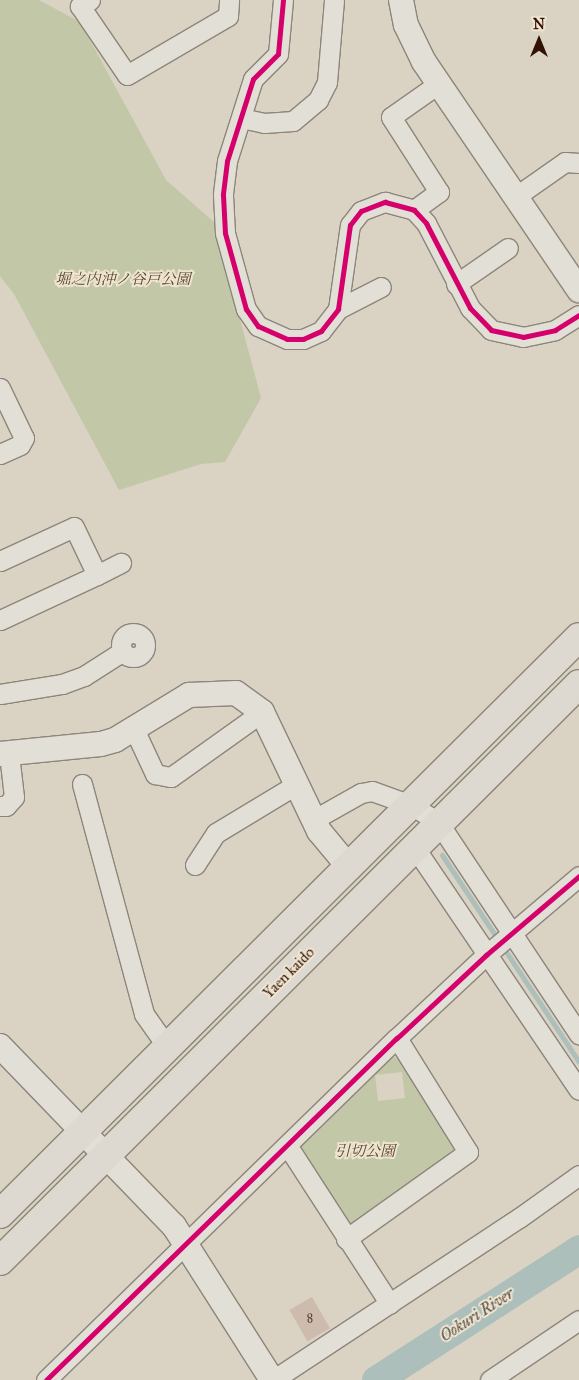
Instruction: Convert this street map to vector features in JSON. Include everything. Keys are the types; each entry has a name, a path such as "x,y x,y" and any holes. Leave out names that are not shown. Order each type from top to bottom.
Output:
{"main road":[{"path":"0,1214 579,637"},
{"name":"Yaen kaido","path":"0,1261 416,848 438,822 579,684"}],"street":[{"path":"90,0 80,6 127,75 228,16 229,0"},
{"path":"283,0 278,54 253,79 227,161 223,195 226,233 246,309 258,326 286,340 304,339 321,331 338,309 381,287"},
{"path":"241,118 264,123 293,121 318,100 327,82 334,0"},
{"path":"401,0 414,45 438,84 579,290"},
{"path":"414,210 439,192 391,117 438,84"},
{"path":"515,197 565,162 579,163"},
{"path":"338,309 350,225 371,205 398,203 414,210 426,223 470,308 491,330 523,337 556,330 579,314"},
{"path":"456,284 508,248"},
{"path":"0,388 24,438 20,445 0,454"},
{"path":"0,561 74,527 97,575"},
{"path":"0,620 120,563"},
{"path":"0,694 62,684 84,676 123,651"},
{"path":"0,806 6,806 14,797 4,754 101,744 134,729 180,699 198,692 236,694 262,712 313,820 331,848 349,866"},
{"path":"134,729 155,774 171,777 262,712"},
{"path":"82,784 144,1014 168,1048"},
{"path":"195,865 216,833 297,784"},
{"path":"313,820 361,793 372,791 411,805 438,822 579,1034"},
{"path":"416,848 486,955 579,1090"},
{"path":"46,1380 187,1245 397,1038 486,955 514,934 579,876"},
{"path":"346,1239 468,1152 397,1038"},
{"path":"0,1046 158,1206 187,1245 273,1380 390,1304 579,1175"},
{"path":"287,1146 390,1304"},
{"path":"490,1380 579,1320"}],"green space":[{"name":"堀之内沖ノ谷戸公園","path":"0,0 39,0 80,22 166,180 214,222 261,398 225,462 201,464 119,490 14,294 0,276"},
{"name":"引切公園","path":"391,1057 403,1058 456,1148 349,1226 296,1145","holes":["402,1072 405,1098 378,1101 375,1075"]}],"building":[{"path":"312,1297 330,1328 307,1341 289,1310"}],"waterway":[{"path":"442,855 579,1062"},
{"name":"Ookuri River","path":"376,1380 579,1249"}],"cycle path":[{"path":"283,0 278,54 253,79 227,161 223,195 225,233 246,309 258,326 287,339 303,339 321,331 338,309 350,225 361,211 385,202 414,210 426,223 470,308 491,330 523,337 555,330 579,315"},
{"path":"46,1380 397,1038 486,955 579,876"}]}
